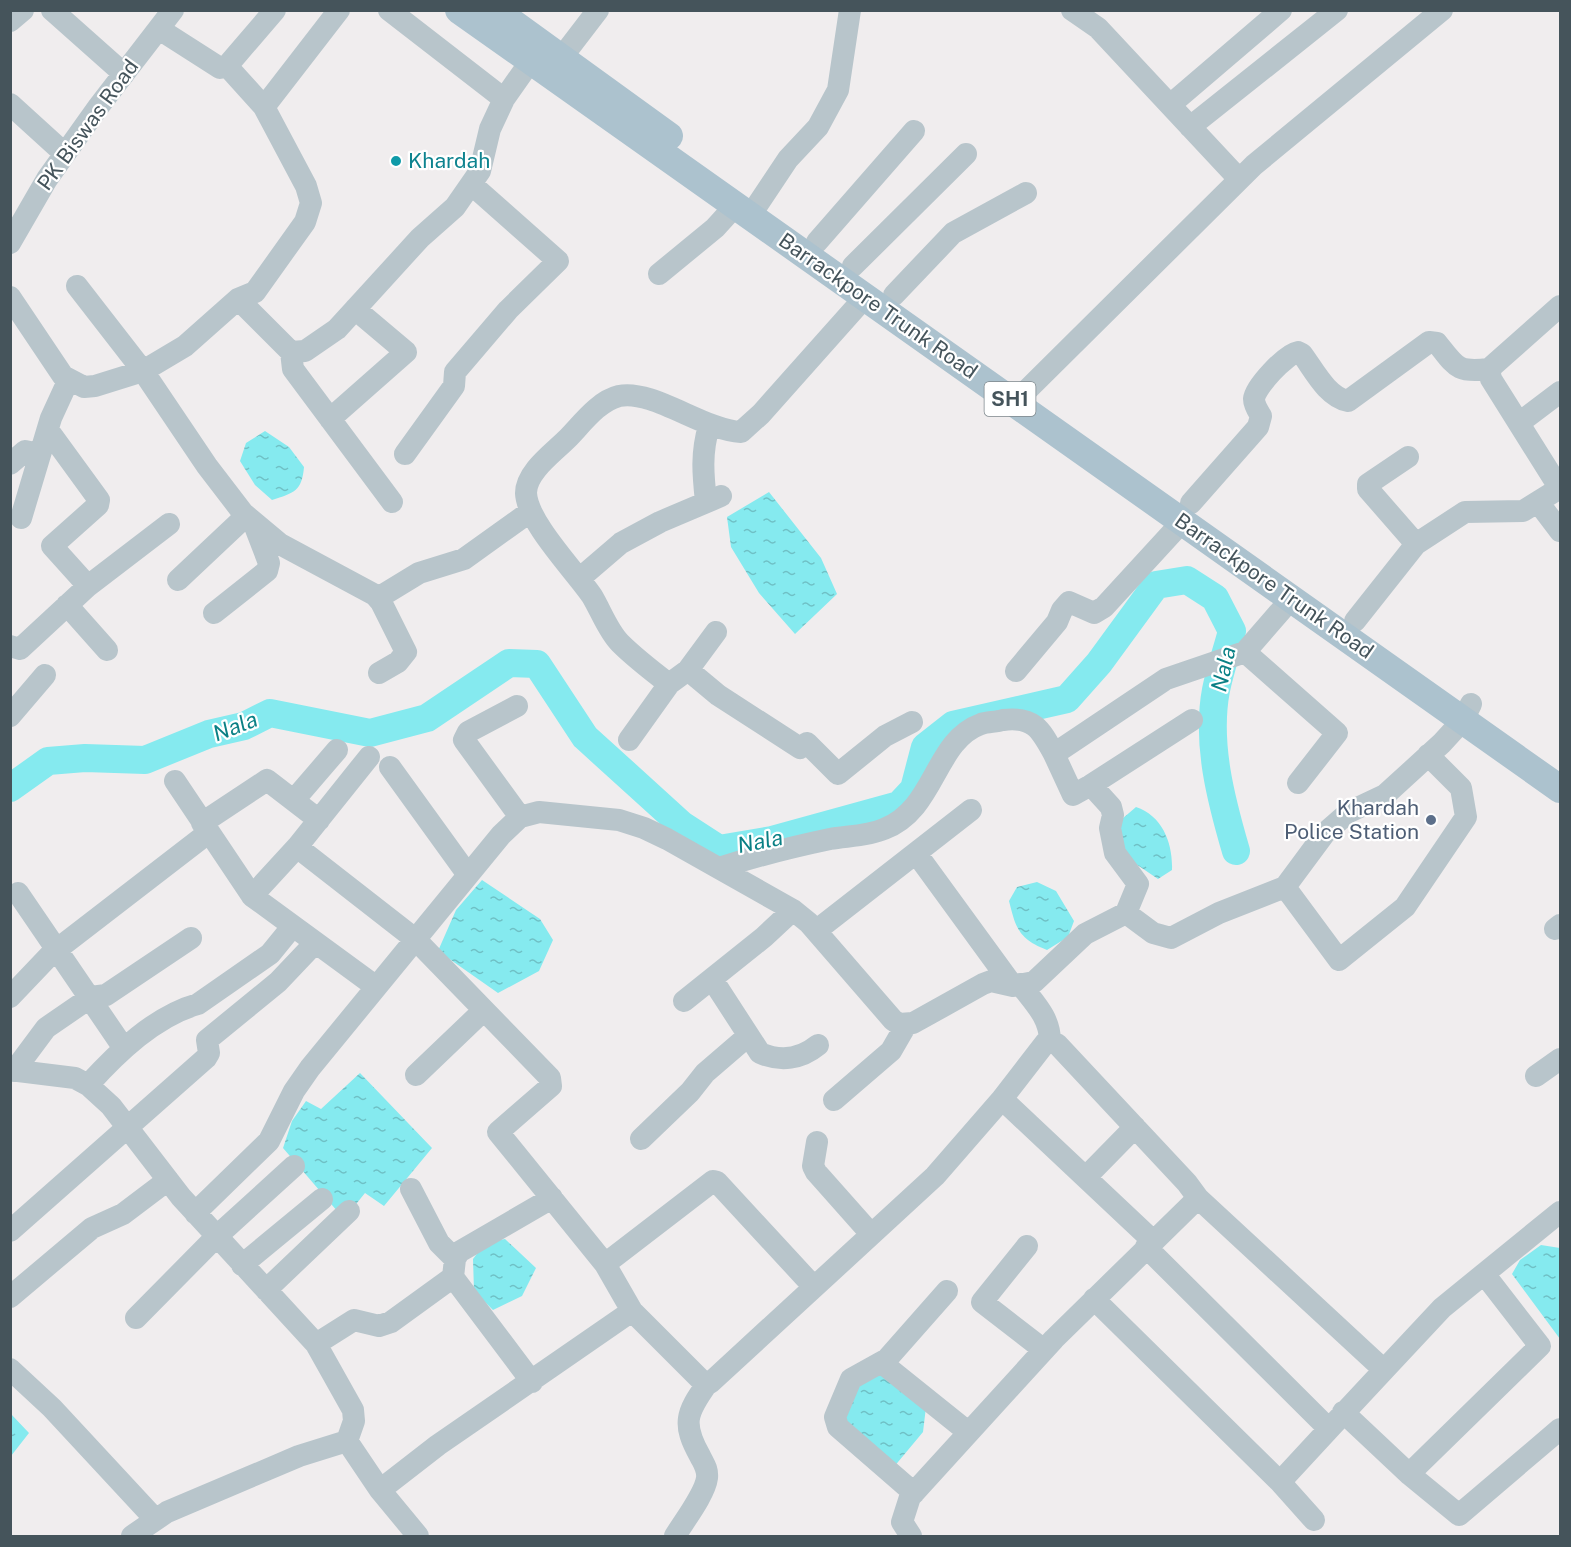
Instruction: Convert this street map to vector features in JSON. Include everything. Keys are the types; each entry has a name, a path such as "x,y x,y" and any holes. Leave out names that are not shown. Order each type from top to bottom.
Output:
{"main road":[{"name":"Barrackpore Trunk Road","path":"459,10 530,62 748,208 817,242 853,266 894,295 1022,395 1187,512 1355,621 1560,789"},
{"name":"Barrackpore Trunk Road","path":"495,10 562,57 748,208 866,296 1022,395"},
{"name":"Barrackpore Trunk Road","path":"1187,512 1291,599 1467,712 1560,767"}],"street":[{"path":"10,21 23,10"},
{"path":"52,10 123,74"},
{"name":"PK Biswas Road","path":"10,243 18,215 173,10"},
{"path":"159,29 220,68 227,66 275,10"},
{"path":"264,107 339,10"},
{"path":"389,10 504,99"},
{"path":"562,57 598,10"},
{"path":"658,274 715,228 748,208 818,127 838,90 850,10"},
{"path":"1072,10 1098,28 1239,179"},
{"path":"1170,105 1281,10"},
{"path":"1190,127 1337,10"},
{"path":"1022,395 1239,179 1442,10"},
{"path":"291,352 305,351 337,329 420,238 455,207 480,171 490,129 504,99 530,62"},
{"path":"10,297 50,359 68,381 84,387 95,386 143,371 185,346 238,299 255,292 305,222 311,203 306,186 264,107 227,66"},
{"path":"10,104 65,154"},
{"path":"817,242 914,131"},
{"path":"853,266 966,154"},
{"path":"405,454 454,386 455,372 508,310 558,261 471,184"},
{"path":"894,295 953,232 1026,193"},
{"path":"77,286 143,371 207,466 250,520 296,554 378,598 406,652 398,662 379,674"},
{"path":"669,684 618,641 579,579 546,535 531,511 526,493 531,476 599,406 619,396 638,397 667,406 709,426 741,432 761,414 866,296"},
{"path":"238,299 291,352 293,369 392,502"},
{"path":"1016,671 1057,622 1062,610 1070,602 1094,613 1104,607 1187,512 1258,427 1261,417 1255,405 1255,395 1265,380 1290,354 1298,352 1302,354 1326,386 1339,399 1348,401 1429,342 1437,342 1459,369 1468,372 1489,369 1560,306"},
{"path":"330,419 406,352 355,309"},
{"path":"1355,621 1416,544 1465,512 1522,511 1560,489 1491,379 1489,369"},
{"path":"21,518 48,430 68,381"},
{"path":"1519,423 1560,392"},
{"path":"579,579 621,543 660,522 714,499 702,464 702,448 709,426"},
{"path":"48,430 99,500 98,505 52,546 88,586"},
{"path":"10,464 25,451 40,454"},
{"path":"1407,457 1368,484 1368,489 1416,544"},
{"path":"1538,502 1560,531"},
{"path":"378,598 418,573 464,559 531,511"},
{"path":"178,580 250,520"},
{"path":"214,613 267,571 268,563 250,520"},
{"path":"10,646 20,649 88,586 169,524"},
{"path":"1054,754 1166,679 1236,655 1291,599"},
{"path":"67,605 107,650"},
{"path":"628,740 669,684 688,670 716,632"},
{"path":"1236,655 1337,733 1298,783"},
{"path":"688,670 718,695 800,748 807,743 838,774 885,736 912,722"},
{"path":"10,716 45,675"},
{"path":"517,706 468,732 464,740 520,817"},
{"path":"1126,913 1153,933 1171,938 1219,913 1285,887 1325,833 1349,812 1384,795 1428,755 1467,712"},
{"path":"719,868 764,854 883,830 905,818 930,788 944,757 961,736 981,724 1017,718 1030,722 1044,734 1073,795 1192,720"},
{"path":"294,800 337,750"},
{"path":"1285,887 1339,960 1406,907 1466,817 1461,788 1428,755"},
{"path":"252,896 297,847 369,757"},
{"path":"390,767 468,875"},
{"path":"175,781 252,896 375,986"},
{"path":"10,997 58,948 263,781 272,782 319,820"},
{"path":"195,1213 246,1166 273,1136 302,1079 375,986 501,835 520,817 539,812 618,820 644,828 719,868 793,910 817,930 873,999 893,1020 906,1024 913,1023 991,981 1017,985 1034,982 1085,934 1126,913 1137,884 1115,853 1110,828 1113,815 1110,807 1091,785"},
{"path":"817,930 971,810"},
{"path":"297,847 415,939 551,1081 551,1086 498,1132 605,1264 632,1311 707,1384"},
{"path":"916,853 1017,985 1046,1017 1050,1027 1050,1041"},
{"path":"18,893 58,948 123,1047"},
{"path":"684,1001 712,980 793,910"},
{"path":"88,1085 123,1047 184,1008 198,1004 268,956 292,927"},
{"path":"12,1071 41,1032 91,997 106,995 191,938"},
{"path":"10,1231 208,1056 206,1042 212,1035 278,982 315,943"},
{"path":"712,980 760,1053 767,1056 796,1058 803,1056 818,1045"},
{"path":"416,1075 484,1010"},
{"path":"834,1100 891,1051 906,1024"},
{"path":"640,1139 690,1092 710,1068 748,1036"},
{"path":"677,1536 706,1481 706,1468 690,1439 688,1422 689,1408 707,1384 935,1176 1002,1099 1046,1042 1050,1041 1057,1044 1187,1183 1198,1198 1384,1370"},
{"path":"1536,1076 1560,1059"},
{"path":"12,1071 75,1078 88,1085 129,1127 195,1213 316,1344 353,1410 354,1422 347,1441"},
{"path":"1002,1099 1086,1177 1149,1244 1336,1420 1460,1515 1560,1429"},
{"path":"1086,1177 1135,1127"},
{"path":"817,1142 813,1166 816,1172 872,1234"},
{"path":"136,1318 216,1237 294,1166"},
{"path":"13,1289 93,1228 123,1214 168,1180"},
{"path":"605,1264 711,1181 715,1181 813,1286"},
{"path":"411,1189 454,1268 532,1382"},
{"path":"316,1344 354,1320 379,1326 391,1322 454,1268 465,1248 552,1198"},
{"path":"908,1536 902,1522 908,1500 914,1493 1044,1350 1198,1198"},
{"path":"242,1266 322,1199"},
{"path":"266,1290 349,1210"},
{"path":"1280,1482 1442,1308 1560,1212"},
{"path":"1027,1246 982,1302 1044,1350"},
{"path":"1409,1474 1539,1346 1485,1275"},
{"path":"914,1493 838,1427 835,1421 851,1379 882,1363 947,1291"},
{"path":"1094,1299 1280,1482 1314,1520"},
{"path":"380,1490 438,1445 632,1311"},
{"path":"882,1363 968,1432"},
{"path":"10,1369 60,1416 155,1519"},
{"path":"347,1441 380,1490 418,1536"},
{"path":"132,1536 155,1519 299,1456 347,1441"}],"water":[{"path":"265,431 289,447 304,467 299,486 291,493 272,500 255,485 240,461 246,443"},
{"path":"769,492 821,558 837,594 795,634 759,593 731,547 727,517"},
{"path":"1136,807 1145,811 1160,824 1171,850 1172,870 1158,879 1133,862 1116,843 1122,819"},
{"path":"482,880 540,919 553,940 539,971 498,993 438,951 456,910"},
{"path":"1037,882 1056,891 1074,921 1068,937 1047,950 1030,942 1020,932 1009,901 1017,887"},
{"path":"360,1073 432,1148 384,1206 365,1193 344,1219 283,1148 292,1121 306,1101 321,1109"},
{"path":"505,1239 536,1268 522,1296 493,1310 474,1291 473,1259 485,1243"},
{"path":"1541,1245 1560,1248 1560,1339 1512,1274 1520,1260"},
{"path":"881,1371 926,1407 923,1432 893,1468 840,1418 852,1384"},
{"path":"11,1414 29,1433 11,1456"}],"waterway":[{"name":"Nala","path":"10,788 48,761 85,758 145,760 209,734 244,726 270,713 370,733 427,718 509,663 537,664 585,737 682,825 719,849 772,840 899,805 914,789 925,747 953,725 1067,699 1099,663 1156,585 1187,580 1215,598 1232,631 1216,690 1213,730 1220,792 1236,851"}],"place":[{"name":"Khardah","path":"396,161"},
{"name":"Khardah Police Station","path":"1431,820"}]}
